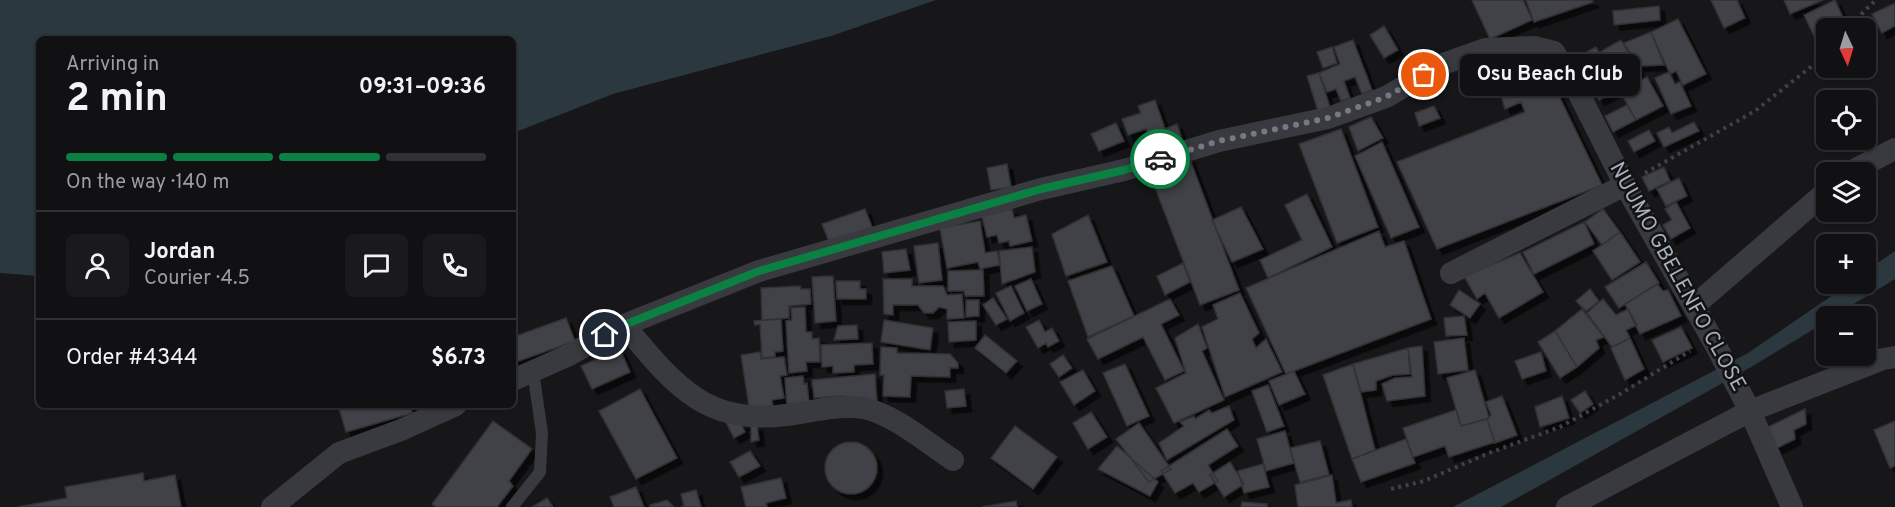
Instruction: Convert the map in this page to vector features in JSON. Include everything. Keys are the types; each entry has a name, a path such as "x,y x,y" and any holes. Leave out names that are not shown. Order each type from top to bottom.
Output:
{"street":[{"name":"NUUMO GBELENFO CLOSE","path":"624,325 759,271 1041,189 1124,170 1219,141 1328,118 1386,97 1443,64 1485,49 1534,47 1554,52 1574,84 1625,185 1745,401 1792,507"},
{"path":"1869,162 1895,148"},
{"path":"1451,273 1625,185"},
{"path":"1694,306 1816,201"},
{"path":"523,375 567,356 624,325 657,365 678,386 699,400 731,414 760,418 833,408 861,408 884,414 953,460"},
{"path":"1567,507 1745,401 1895,357"},
{"path":"272,507 339,453 401,430 449,408"}],"lane":[{"path":"512,507 540,472 542,433 523,375"}],"path":[{"path":"1860,18 1876,0"},
{"path":"1625,185 1705,137 1755,111 1816,63"},
{"path":"1391,489 1424,481 1560,427 1620,394 1670,362 1714,342"}],"shaded area":[{"path":"0,0 936,0 831,36 613,94 516,132 516,36 36,36 36,276 0,273"},
{"path":"1895,251 1895,279 1876,291 1876,264"},
{"path":"1834,294 1870,294 1850,306 1817,306"},
{"path":"1816,307 1816,328 1753,366 1501,507 1453,507 1748,353"}],"building":[{"path":"1472,0 1523,0 1532,20 1490,39"},
{"path":"1526,0 1592,0 1593,2 1534,22"},
{"path":"1711,0 1737,0 1745,18 1724,28"},
{"path":"1784,0 1823,0 1790,14"},
{"path":"1835,0 1843,18 1816,18 1815,38 1804,15"},
{"path":"1895,3 1895,26 1882,33 1872,14"},
{"path":"1659,6 1660,20 1614,25 1613,11"},
{"path":"1678,19 1706,74 1683,85 1676,71 1670,74 1651,32"},
{"path":"1384,26 1398,50 1384,58 1370,35"},
{"path":"1651,32 1664,65 1638,66 1624,43"},
{"path":"1353,40 1372,90 1362,94 1355,77 1344,81 1350,98 1341,101 1336,89 1327,92 1319,73 1340,64 1334,47"},
{"path":"1621,40 1641,75 1621,87 1600,52"},
{"path":"1332,47 1337,63 1323,68 1317,52"},
{"path":"1596,47 1618,90 1599,100 1577,57"},
{"path":"1547,71 1602,185 1437,249 1397,162 1525,112 1521,102 1505,109 1498,85"},
{"path":"1669,72 1675,84 1680,82 1691,106 1671,114 1655,78"},
{"path":"1319,73 1330,107 1318,111 1307,76"},
{"path":"1647,77 1663,106 1636,120 1620,91"},
{"path":"1155,100 1165,129 1177,124 1184,145 1155,154 1146,129 1128,135 1122,119 1141,113 1138,106"},
{"path":"1627,105 1636,120 1613,132 1605,116"},
{"path":"1434,106 1440,118 1419,126 1415,113"},
{"path":"1371,117 1383,138 1358,151 1349,127"},
{"path":"1694,122 1699,131 1664,147 1657,133 1669,127 1672,133"},
{"path":"1116,123 1124,141 1099,151 1091,134"},
{"path":"1341,129 1378,227 1337,243 1299,144"},
{"path":"1649,130 1655,141 1634,152 1628,141"},
{"path":"1382,142 1419,227 1391,238 1355,156"},
{"path":"1189,157 1239,290 1200,305 1149,172"},
{"path":"1007,164 1011,187 991,190 987,168"},
{"path":"1664,167 1670,181 1649,191 1642,177"},
{"path":"1679,178 1687,196 1666,206 1657,189"},
{"path":"1307,194 1332,247 1268,278 1260,260 1302,240 1285,205"},
{"path":"1676,202 1690,228 1671,239 1663,225 1672,220 1665,209"},
{"path":"1241,207 1263,249 1232,262 1212,220"},
{"path":"865,209 874,232 831,247 822,224"},
{"path":"1012,209 1014,218 1026,215 1032,241 1010,246 1009,241 999,243 997,235 987,237 982,216"},
{"path":"1603,209 1620,232 1602,245 1585,222"},
{"path":"1088,215 1107,262 1066,276 1052,234"},
{"path":"980,221 985,253 997,251 1000,265 980,269 978,262 947,268 940,228"},
{"path":"1584,222 1594,244 1534,274 1523,252"},
{"path":"1379,231 1385,247 1404,241 1431,319 1286,374 1246,288"},
{"path":"1620,232 1640,262 1612,280 1593,251"},
{"path":"938,243 942,280 919,283 914,246"},
{"path":"1032,247 1035,272 1002,284 999,251"},
{"path":"906,249 910,270 884,273 882,252"},
{"path":"1520,253 1543,292 1499,318 1485,293 1477,299 1464,276"},
{"path":"1646,262 1659,283 1619,308 1605,287"},
{"path":"1183,263 1190,282 1165,295 1157,276"},
{"path":"1112,266 1134,316 1088,337 1068,281"},
{"path":"983,270 984,296 965,296 964,291 948,291 948,271"},
{"path":"833,276 836,321 815,323 812,277"},
{"path":"883,279 912,279 912,286 943,286 947,295 962,294 964,318 947,319 947,309 939,307 933,313 924,313 918,305 893,305 893,315 884,314"},
{"path":"1031,279 1042,304 1027,311 1015,286"},
{"path":"836,281 860,281 860,289 866,289 866,299 837,299"},
{"path":"1657,284 1663,291 1668,290 1681,316 1640,334 1625,304"},
{"path":"800,286 801,289 810,289 811,304 789,306 789,318 762,320 761,288"},
{"path":"1011,286 1024,313 1010,321 996,293"},
{"path":"1590,289 1599,301 1586,311 1576,301"},
{"path":"1459,290 1480,304 1470,318 1450,305"},
{"path":"1240,293 1259,333 1252,339 1256,348 1266,339 1282,372 1225,397 1202,327 1218,319 1213,305"},
{"path":"993,298 1007,319 996,325 983,305"},
{"path":"1170,299 1179,315 1161,324 1184,371 1165,380 1143,337 1098,359 1087,339"},
{"path":"1603,299 1616,315 1628,309 1637,325 1626,330 1630,338 1612,347 1587,313"},
{"path":"966,300 979,300 979,316 966,317"},
{"path":"805,307 806,332 812,332 812,339 819,338 820,362 806,362 807,371 789,373 786,321 792,320 791,308"},
{"path":"1582,309 1604,337 1596,340 1599,348 1577,367 1555,331"},
{"path":"1464,316 1467,335 1446,336 1444,318"},
{"path":"566,318 575,341 516,362 516,336"},
{"path":"781,319 783,351 775,352 775,357 762,358 760,324 755,325 754,321"},
{"path":"884,320 933,328 930,350 881,342"},
{"path":"1039,320 1045,332 1052,328 1059,341 1048,347 1046,343 1038,348 1026,327"},
{"path":"976,321 976,340 949,342 948,322"},
{"path":"1198,324 1207,348 1202,351 1224,400 1174,423 1156,388 1186,373 1175,338"},
{"path":"857,325 858,339 834,340 838,326"},
{"path":"1681,327 1692,348 1663,362 1652,340"},
{"path":"1555,331 1577,367 1560,378 1538,342"},
{"path":"985,335 1017,361 1006,373 975,348"},
{"path":"1464,338 1468,370 1438,374 1434,342"},
{"path":"1630,338 1644,369 1625,380 1611,348"},
{"path":"872,343 873,364 854,365 854,372 833,373 833,366 822,367 821,345"},
{"path":"1422,346 1425,396 1387,401 1382,384 1395,378 1412,377 1408,348"},
{"path":"881,347 897,348 897,353 950,354 958,363 958,368 950,368 950,377 911,376 910,397 883,396 884,375 880,375"},
{"path":"1408,348 1410,374 1393,375 1376,381 1376,390 1361,392 1353,364"},
{"path":"620,349 630,372 592,389 581,366"},
{"path":"760,352 761,359 784,357 787,375 780,376 784,398 772,400 773,409 750,413 741,355"},
{"path":"1541,352 1546,371 1522,379 1515,361"},
{"path":"1063,355 1072,368 1059,377 1050,364"},
{"path":"1125,364 1149,416 1127,426 1103,373"},
{"path":"1353,364 1375,450 1352,459 1323,375"},
{"path":"1083,370 1095,391 1074,405 1060,382"},
{"path":"1475,370 1489,418 1461,426 1447,378"},
{"path":"1294,371 1305,394 1279,405 1269,381"},
{"path":"875,374 877,403 844,396 814,398 812,380"},
{"path":"803,376 804,384 807,383 809,403 787,405 785,378"},
{"path":"1268,385 1284,426 1267,432 1252,391"},
{"path":"640,389 677,458 636,479 599,411"},
{"path":"964,389 966,406 947,408 945,391"},
{"path":"1585,391 1593,404 1580,413 1571,400"},
{"path":"1502,396 1517,435 1495,443 1487,419 1491,415 1486,402"},
{"path":"1562,396 1569,418 1540,427 1535,407"},
{"path":"1229,406 1234,420 1167,460 1159,443 1184,426 1180,422 1194,416 1195,419 1209,410 1212,413"},
{"path":"339,408 411,408 412,413 346,432"},
{"path":"1805,409 1806,424 1794,430 1795,439 1777,448 1766,428"},
{"path":"1456,410 1461,426 1487,419 1495,442 1449,457 1445,446 1413,457 1403,428"},
{"path":"1091,412 1107,437 1088,449 1073,423"},
{"path":"493,421 532,449 509,481 513,486 497,507 436,507 432,504"},
{"path":"1895,421 1895,466 1890,468 1874,430"},
{"path":"726,422 748,424 742,426 745,432 734,438"},
{"path":"1139,423 1171,469 1149,482 1116,439"},
{"path":"757,425 759,440 751,442 751,426"},
{"path":"1015,426 1057,457 1033,489 991,458"},
{"path":"1227,429 1238,446 1208,465 1218,481 1199,492 1193,483 1175,493 1161,471"},
{"path":"1285,431 1294,463 1266,471 1257,439"},
{"path":"1406,439 1415,463 1361,482 1352,459"},
{"path":"1320,441 1329,475 1300,482 1290,448"},
{"path":"851,442 861,444 869,450 875,458 877,468 875,478 869,486 861,492 851,494 841,492 833,486 827,478 825,468 827,458 833,450 841,444"},
{"path":"1117,446 1158,482 1150,496 1098,469"},
{"path":"750,451 760,466 739,477 730,462"},
{"path":"1230,462 1244,484 1224,497 1210,475"},
{"path":"1263,464 1269,487 1244,493 1238,471"},
{"path":"143,473 144,481 175,475 181,507 17,507 67,498 65,487"},
{"path":"1332,475 1336,503 1351,500 1352,507 1298,507 1295,485"},
{"path":"781,478 786,498 766,503 767,507 746,507 741,487"},
{"path":"636,487 644,507 614,507 610,497"},
{"path":"696,490 701,507 681,507 684,506 681,494"},
{"path":"547,498 553,507 532,507"},
{"path":"667,500 674,507 650,507 650,505"},
{"path":"1016,501 1017,507 982,507"},
{"path":"1242,502 1267,504 1267,507 1241,507"}],"way so far":[{"path":"1160,159 1219,141 1328,118 1386,97 1424,75"}],"place":[{"name":"Osu Beach Club","path":"1424,75"}],"route":[{"path":"605,335 624,325 759,271 1041,189 1124,170 1160,159"}]}
